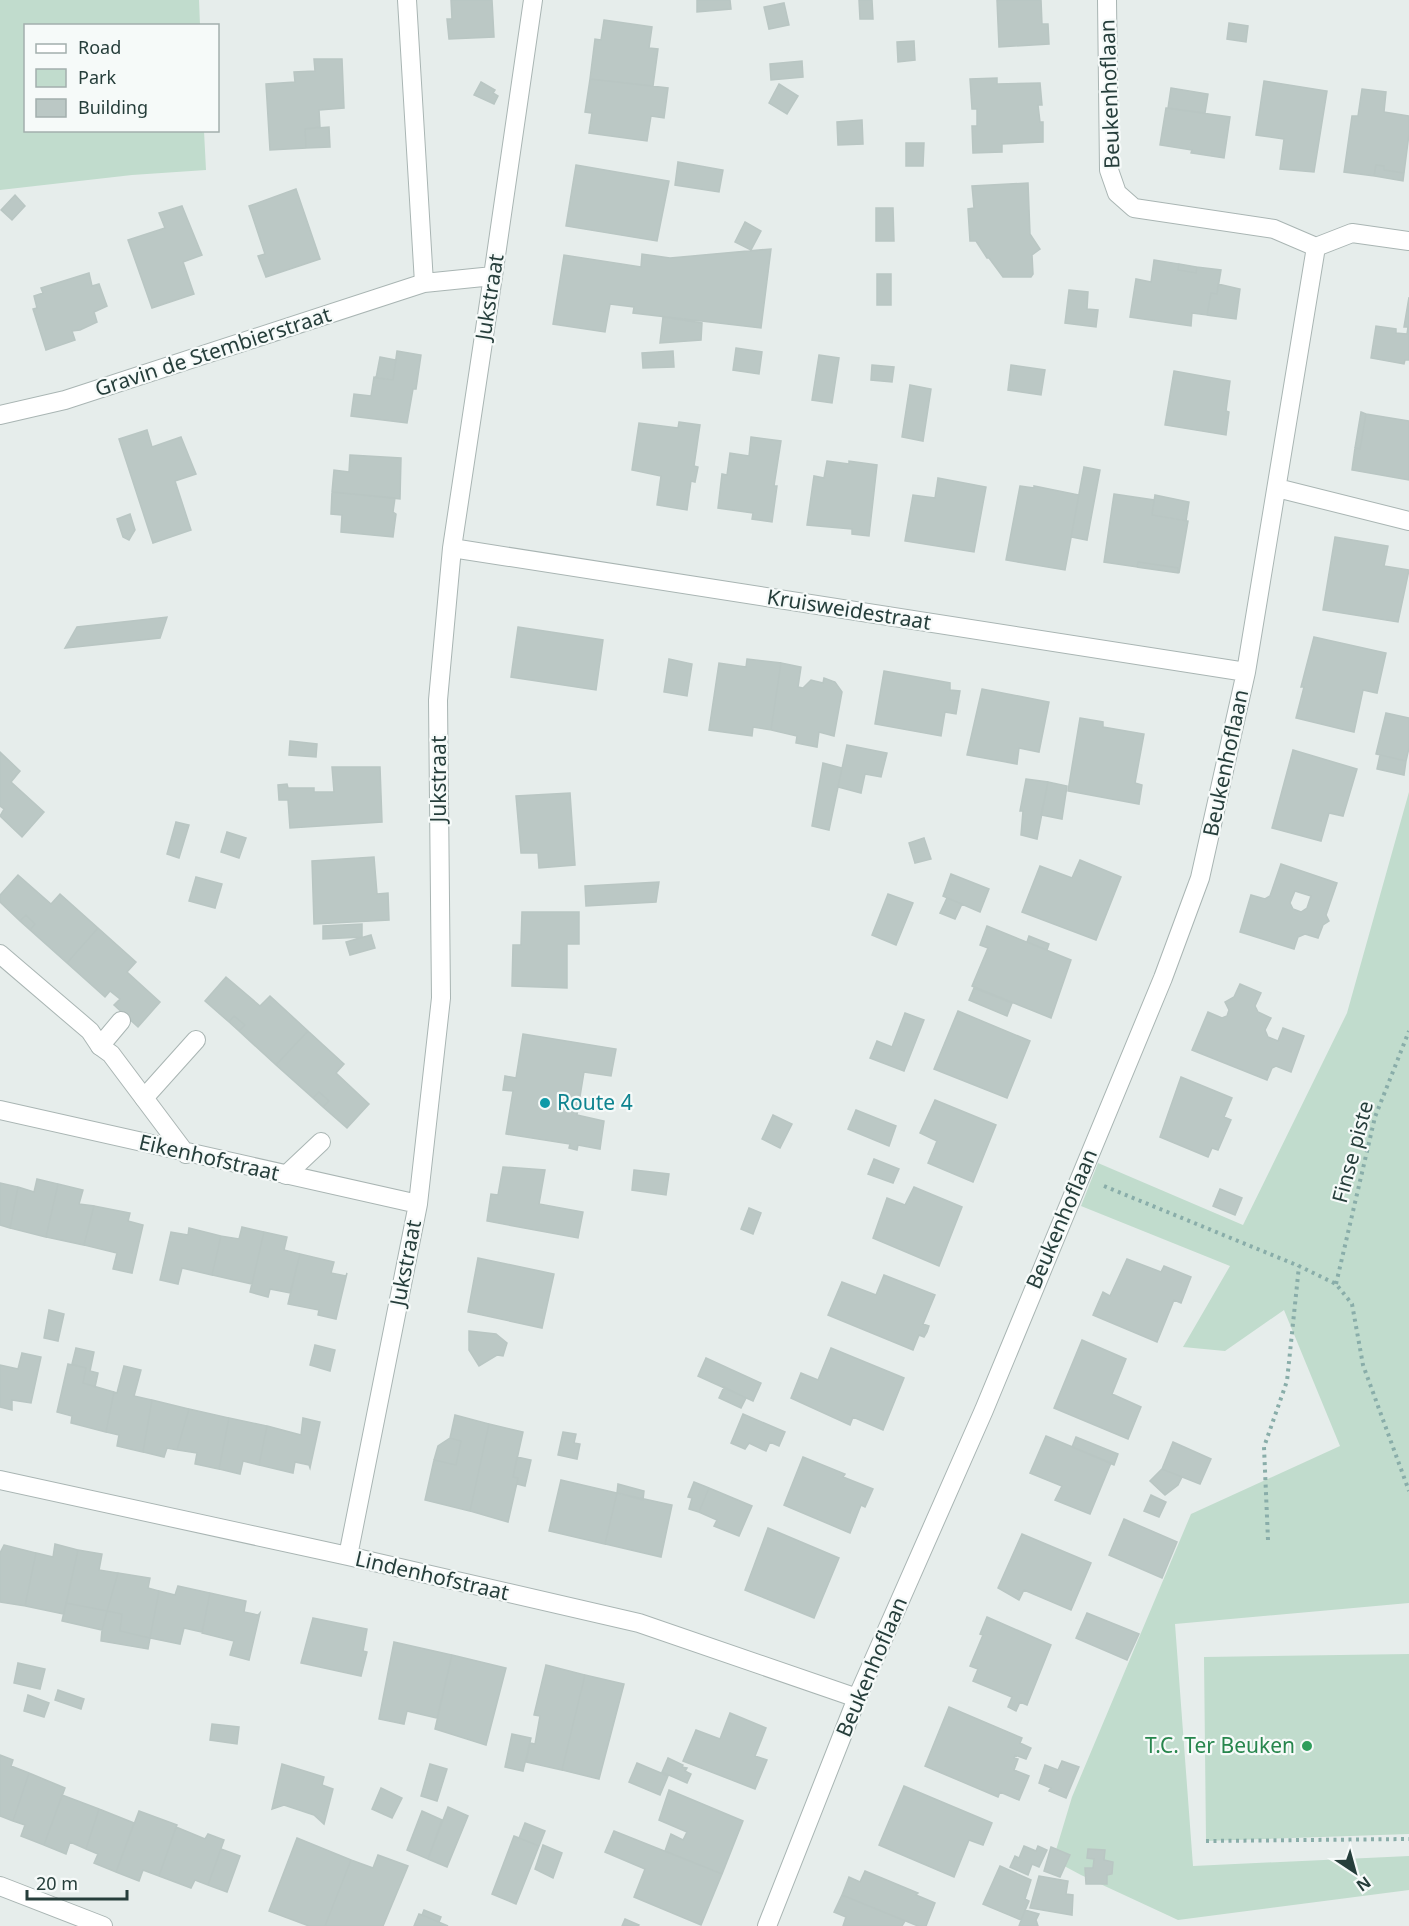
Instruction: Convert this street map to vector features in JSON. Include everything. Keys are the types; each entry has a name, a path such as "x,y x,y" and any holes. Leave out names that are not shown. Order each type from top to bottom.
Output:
{"street":[{"path":"407,0 424,283"},
{"name":"Jukstraat","path":"348,1556 418,1204 441,998 438,700 452,548 533,0"},
{"name":"Beukenhoflaan","path":"767,1926 857,1698 984,1410 1162,978 1200,878 1246,672 1316,247 1275,229 1134,208 1117,193 1109,170 1107,0"},
{"path":"1316,247 1352,233 1409,241"},
{"name":"Gravin de Stembierstraat","path":"0,415 65,400 424,283 494,276"},
{"path":"1277,488 1409,521"},
{"name":"Kruisweidestraat","path":"452,548 1246,672"},
{"path":"0,954 90,1031 100,1046 111,1054 186,1154"},
{"path":"100,1046 121,1021"},
{"path":"144,1098 196,1040"},
{"name":"Eikenhofstraat","path":"0,1110 186,1154 418,1204"},
{"path":"286,1175 321,1142"},
{"name":"Lindenhofstraat","path":"0,1480 348,1556 639,1623 857,1698"},
{"path":"0,1886 103,1926"}],"path":[{"name":"Finse piste","path":"1336,1284 1375,1117 1409,1031"},
{"path":"1080,1178 1299,1266 1336,1284 1352,1304 1363,1365 1409,1491"},
{"path":"1268,1540 1264,1447 1287,1381 1299,1266"},
{"path":"1206,1841 1409,1839"}],"green space":[{"path":"0,0 199,0 200,24 24,24 24,132 204,132 206,170 132,175 0,190"},
{"path":"1409,792 1409,1603 1175,1624 1193,1866 1409,1856 1409,1890 1178,1920 1053,1860 1072,1797 1191,1514 1340,1446 1284,1310 1225,1351 1183,1347 1230,1266 1081,1206 1098,1163 1243,1225 1347,1013"},
{"name":"T.C. Ter Beuken","path":"1409,1654 1409,1834 1206,1841 1204,1657"}],"building":[{"path":"451,0 492,0 494,37 449,39 447,19 452,19"},
{"path":"697,0 730,0 731,9 697,12"},
{"path":"859,0 872,0 873,19 860,19"},
{"path":"997,0 1041,0 1042,24 1048,24 1049,44 999,47"},
{"path":"784,3 789,25 769,29 764,7"},
{"path":"604,20 652,27 649,48 658,49 653,86 590,79 595,39 601,40"},
{"path":"1229,23 1248,26 1246,42 1227,39"},
{"path":"914,41 915,60 898,62 897,42"},
{"path":"314,59 342,59 344,108 319,110 320,127 305,129 306,148 270,150 266,84 295,82 294,72 315,71"},
{"path":"802,61 803,77 771,80 770,64"},
{"path":"997,78 997,84 1040,83 1042,105 1038,105 1040,122 1043,122 1043,142 1002,144 1002,152 973,153 972,126 977,126 977,109 972,109 970,79"},
{"path":"590,79 668,88 664,118 651,116 647,141 589,133 592,113 585,112"},
{"path":"1264,81 1327,91 1314,172 1280,169 1284,139 1256,135"},
{"path":"481,82 495,90 493,93 498,96 494,104 474,95"},
{"path":"779,84 798,96 787,114 769,103"},
{"path":"1171,88 1208,94 1205,113 1168,108"},
{"path":"1362,89 1386,92 1384,112 1409,116 1404,173 1384,170 1384,166 1376,165 1374,176 1344,172 1352,116 1358,116"},
{"path":"1166,108 1230,117 1224,158 1160,145"},
{"path":"862,120 863,144 838,145 837,122"},
{"path":"329,127 330,147 306,148 305,129"},
{"path":"906,143 924,143 923,166 906,166"},
{"path":"678,162 723,170 719,192 675,185"},
{"path":"576,165 669,181 657,241 566,226"},
{"path":"1376,165 1384,166 1384,170 1404,173 1403,181 1374,176"},
{"path":"1028,183 1030,234 1040,249 1032,255 1033,274 1031,277 1003,277 976,241 970,241 968,209 974,208 972,186"},
{"path":"296,189 320,259 266,277 258,256 265,254 249,206"},
{"path":"15,195 25,206 12,220 1,210"},
{"path":"182,206 202,255 183,262 194,294 152,308 128,240 165,228 159,213"},
{"path":"876,208 893,208 894,241 876,241"},
{"path":"745,222 761,231 751,250 735,242"},
{"path":"771,249 761,328 633,313 634,307 610,304 605,332 553,324 564,255 641,267 642,254 670,258"},
{"path":"1154,260 1179,264 1178,270 1196,273 1197,267 1221,270 1217,294 1211,293 1207,315 1192,313 1191,326 1130,317 1136,279 1151,282"},
{"path":"1179,264 1197,267 1196,273 1178,270"},
{"path":"89,273 92,286 99,284 107,306 94,312 97,322 72,331 75,340 46,350 33,309 37,308 34,296 43,293 41,288"},
{"path":"877,274 891,274 891,305 877,305"},
{"path":"1218,284 1240,289 1236,319 1207,315 1211,293 1217,294"},
{"path":"1069,290 1088,292 1087,309 1098,310 1096,327 1065,323"},
{"path":"1409,297 1409,360 1405,360 1404,364 1371,358 1376,326 1396,329 1396,333 1407,334 1408,327 1404,327"},
{"path":"663,317 702,323 701,340 660,343"},
{"path":"736,348 762,352 759,374 733,370"},
{"path":"397,351 421,355 416,389 413,389 407,423 351,416 354,394 371,396 374,377 393,380"},
{"path":"673,351 674,367 643,368 642,353"},
{"path":"819,355 839,358 832,403 812,400"},
{"path":"380,357 396,360 393,380 376,378"},
{"path":"872,365 894,367 892,382 871,380"},
{"path":"1011,365 1045,370 1041,395 1008,390"},
{"path":"1174,371 1230,381 1226,435 1165,425"},
{"path":"910,385 931,389 923,441 902,437"},
{"path":"1361,412 1366,414 1360,449 1355,448"},
{"path":"1366,414 1409,421 1409,480 1352,470 1355,448 1360,449"},
{"path":"679,422 700,425 694,466 698,467 695,482 691,481 687,510 657,505 661,476 632,470 639,423 678,428"},
{"path":"147,430 152,447 181,437 196,474 175,481 191,530 153,543 119,439"},
{"path":"751,437 781,441 774,486 777,486 772,522 752,519 753,513 718,508 722,474 727,475 730,453 749,456"},
{"path":"350,455 401,458 400,499 332,492 334,470 349,472"},
{"path":"827,461 877,465 869,536 852,534 852,529 807,525 814,476 824,478"},
{"path":"1084,467 1100,470 1087,540 1071,537"},
{"path":"938,478 986,487 974,552 905,541 913,495 935,498"},
{"path":"1020,486 1034,488 1034,486 1079,495 1065,570 1006,560"},
{"path":"332,492 395,498 393,512 396,514 393,537 341,532 342,515 331,514"},
{"path":"1114,494 1154,500 1152,515 1188,521 1179,573 1178,568 1138,562 1137,567 1104,562"},
{"path":"1155,495 1189,502 1186,521 1152,515"},
{"path":"130,514 135,530 129,540 123,537 117,519"},
{"path":"1335,537 1388,546 1384,566 1409,570 1398,622 1323,610"},
{"path":"1138,562 1178,568 1178,573 1137,567"},
{"path":"167,617 160,638 65,648 77,627"},
{"path":"518,627 603,640 596,690 511,677"},
{"path":"1314,637 1386,653 1377,693 1363,690 1354,732 1296,718 1304,687 1301,687"},
{"path":"669,659 692,664 687,696 664,692"},
{"path":"747,659 781,663 771,730 753,727 752,736 709,730 719,663 746,667"},
{"path":"781,663 801,667 798,687 803,688 811,680 823,683 824,678 835,682 842,692 834,736 819,732 817,747 796,743 797,736 771,730"},
{"path":"884,671 950,683 950,690 960,691 956,714 945,712 941,736 875,724"},
{"path":"982,689 1049,702 1039,752 1019,748 1017,764 967,755"},
{"path":"1386,713 1409,718 1409,748 1406,761 1376,754"},
{"path":"1080,718 1103,722 1103,727 1144,734 1135,783 1142,785 1139,804 1068,791"},
{"path":"290,741 317,744 316,757 289,755"},
{"path":"847,745 887,753 881,777 865,774 861,793 838,787"},
{"path":"1293,750 1357,769 1343,816 1329,813 1321,841 1272,828"},
{"path":"0,752 20,771 11,782 44,812 22,837 0,816 4,809 0,806"},
{"path":"1380,755 1406,761 1404,775 1377,769"},
{"path":"823,763 842,768 829,830 812,826"},
{"path":"332,767 380,767 382,822 290,828 288,800 279,800 278,785 287,784 288,788 314,788 314,792 334,792"},
{"path":"1026,779 1048,782 1037,839 1021,835 1023,811 1020,811"},
{"path":"1048,782 1067,786 1062,819 1041,815"},
{"path":"570,793 575,865 539,868 538,853 521,853 516,796"},
{"path":"176,822 189,825 179,858 167,854"},
{"path":"227,832 246,838 239,858 221,852"},
{"path":"924,838 931,859 915,863 909,843"},
{"path":"374,857 377,894 388,893 389,920 314,924 312,861"},
{"path":"1080,860 1121,877 1096,940 1022,912 1040,866 1072,878"},
{"path":"1281,864 1337,883 1326,915 1329,921 1323,925 1318,938 1305,934 1298,937 1294,949 1240,932 1251,895 1265,899 1270,896","holes":["1295,891 1311,896 1307,908 1301,912 1293,909 1290,903"]},
{"path":"951,874 989,889 980,912 943,896"},
{"path":"18,875 51,904 60,894 98,928 67,963 30,930 35,924 26,915 20,921 0,902 0,895"},
{"path":"196,877 222,884 215,908 189,901"},
{"path":"659,882 656,902 586,906 585,886"},
{"path":"888,894 913,903 896,945 872,935"},
{"path":"947,898 962,904 955,919 940,913"},
{"path":"522,912 579,912 579,944 567,944 567,988 512,986 513,945 521,945"},
{"path":"26,915 35,924 30,930 20,921"},
{"path":"362,924 362,937 323,939 323,926"},
{"path":"987,926 1071,960 1051,1018 972,986 988,948 980,945"},
{"path":"98,928 136,962 127,972 160,1002 138,1027 114,1005 120,999 110,991 105,997 67,963"},
{"path":"371,935 375,948 350,955 346,942"},
{"path":"1029,936 1049,944 1047,950 1027,942"},
{"path":"226,977 260,1006 270,996 308,1031 276,1065 239,1031 245,1025 234,1016 229,1022 205,1001"},
{"path":"1240,984 1261,993 1255,1006 1258,1012 1271,1018 1265,1030 1268,1037 1278,1041 1283,1028 1304,1036 1291,1072 1276,1066 1272,1068 1267,1080 1192,1050 1208,1012 1222,1018 1227,1016 1229,1010 1225,1002 1234,997"},
{"path":"974,988 1012,1003 1007,1016 969,1000"},
{"path":"958,1011 1030,1041 1007,1098 934,1069"},
{"path":"905,1013 924,1020 904,1071 870,1058 877,1041 892,1047"},
{"path":"234,1016 245,1025 239,1031 229,1022"},
{"path":"308,1031 344,1064 336,1073 369,1104 347,1128 323,1107 329,1101 319,1092 313,1098 276,1065"},
{"name":"Route 4","path":"523,1034 616,1049 611,1076 584,1072 577,1115 604,1121 600,1149 578,1145 577,1150 569,1148 570,1144 506,1134 513,1091 503,1090 505,1076 516,1078"},
{"path":"1181,1077 1232,1098 1224,1117 1231,1120 1218,1150 1212,1148 1208,1157 1160,1137"},
{"path":"319,1092 329,1101 323,1107 313,1098"},
{"path":"935,1100 996,1125 973,1182 928,1163 937,1141 920,1133"},
{"path":"856,1110 896,1126 889,1146 848,1129"},
{"path":"773,1115 792,1124 780,1148 762,1139"},
{"path":"874,1159 899,1169 893,1183 868,1174"},
{"path":"503,1167 545,1170 539,1204 583,1212 578,1238 487,1221 491,1194 498,1195"},
{"path":"634,1170 669,1174 666,1195 632,1190"},
{"path":"37,1179 58,1184 46,1237 10,1228 18,1187 34,1192"},
{"path":"0,1183 18,1187 10,1228 0,1225"},
{"path":"58,1184 83,1190 79,1204 94,1206 84,1245 46,1237"},
{"path":"914,1187 962,1207 939,1266 873,1238 887,1198 905,1205"},
{"path":"1220,1189 1242,1198 1235,1215 1213,1206"},
{"path":"94,1206 130,1213 128,1221 143,1225 132,1273 113,1269 117,1253 84,1245"},
{"path":"749,1208 761,1213 753,1234 741,1229"},
{"path":"242,1227 264,1232 252,1284 212,1275 221,1236 239,1239"},
{"path":"189,1228 221,1236 212,1275 182,1268 178,1284 160,1280 171,1232 188,1235"},
{"path":"264,1232 287,1237 284,1250 300,1254 290,1293 270,1289 268,1297 250,1292"},
{"path":"300,1254 334,1262 331,1273 346,1276 347,1273 336,1319 318,1315 319,1310 288,1304"},
{"path":"478,1258 554,1274 542,1328 468,1312"},
{"path":"1127,1259 1161,1272 1164,1266 1191,1277 1181,1303 1174,1300 1157,1342 1093,1315 1103,1292 1110,1296"},
{"path":"884,1275 935,1295 923,1324 929,1326 927,1332 924,1337 919,1335 913,1350 828,1315 842,1282 876,1295"},
{"path":"49,1310 64,1314 58,1341 44,1338"},
{"path":"469,1331 496,1334 507,1343 503,1356 497,1355 479,1366 469,1350"},
{"path":"1082,1340 1126,1359 1112,1394 1141,1407 1128,1439 1054,1408"},
{"path":"315,1345 335,1350 330,1371 310,1365"},
{"path":"76,1348 94,1352 90,1371 98,1373 95,1387 83,1383 86,1368 72,1364"},
{"path":"831,1348 904,1378 883,1430 853,1417 850,1425 791,1398 801,1373 818,1380"},
{"path":"22,1353 41,1357 31,1403 12,1400 12,1410 0,1407 0,1365 18,1369"},
{"path":"706,1358 761,1383 753,1401 698,1376"},
{"path":"68,1364 86,1368 83,1383 114,1392 106,1432 71,1423 72,1416 57,1412"},
{"path":"124,1366 141,1370 134,1396 152,1400 143,1452 117,1446 119,1435 106,1432 114,1392 117,1393"},
{"path":"724,1387 746,1398 741,1408 719,1398"},
{"path":"152,1400 189,1409 177,1450 167,1448 164,1457 143,1452"},
{"path":"189,1409 229,1418 219,1469 195,1464 197,1453 177,1450"},
{"path":"743,1414 785,1432 779,1446 770,1442 766,1451 749,1443 745,1449 731,1443"},
{"path":"455,1415 489,1424 470,1511 425,1500 434,1460 456,1465 461,1441 450,1438"},
{"path":"229,1418 267,1426 259,1465 243,1461 240,1474 219,1469"},
{"path":"303,1418 320,1422 310,1468 309,1465 295,1462 293,1473 259,1465 267,1426 301,1435"},
{"path":"489,1424 523,1432 513,1477 518,1478 508,1522 470,1511"},
{"path":"563,1432 576,1434 574,1443 580,1444 577,1459 558,1455"},
{"path":"1046,1436 1111,1463 1090,1514 1055,1500 1062,1486 1030,1473"},
{"path":"1076,1437 1118,1454 1114,1465 1072,1447"},
{"path":"450,1438 461,1441 456,1465 434,1460 438,1446"},
{"path":"1173,1442 1211,1459 1200,1484 1162,1469"},
{"path":"517,1457 531,1460 525,1486 517,1484 518,1478 513,1477"},
{"path":"803,1457 845,1474 843,1477 873,1489 865,1507 861,1505 850,1533 784,1505"},
{"path":"1162,1469 1182,1477 1178,1485 1165,1495 1150,1481"},
{"path":"561,1480 617,1493 605,1544 549,1531"},
{"path":"694,1482 709,1488 699,1512 689,1509 692,1498 688,1497"},
{"path":"618,1484 644,1491 643,1500 617,1493"},
{"path":"709,1488 752,1506 739,1536 714,1526 717,1520 699,1512"},
{"path":"617,1493 672,1505 661,1557 605,1544"},
{"path":"1151,1495 1166,1502 1159,1517 1144,1511"},
{"path":"1124,1519 1177,1542 1162,1578 1109,1555"},
{"path":"768,1528 839,1558 814,1618 745,1590"},
{"path":"1022,1534 1091,1563 1071,1610 1024,1590 1019,1600 998,1588"},
{"path":"55,1544 78,1550 64,1614 25,1606 36,1553 53,1557"},
{"path":"4,1545 36,1553 25,1606 0,1602 0,1553"},
{"path":"78,1550 102,1554 99,1570 118,1573 107,1611 66,1603"},
{"path":"118,1573 150,1578 148,1588 159,1591 150,1638 120,1631 122,1614 107,1611"},
{"path":"178,1586 210,1593 202,1632 184,1628 180,1644 150,1638 159,1591 175,1595"},
{"path":"210,1593 246,1601 244,1612 258,1615 260,1613 249,1660 230,1655 234,1641 202,1633"},
{"path":"66,1603 107,1611 102,1630 62,1621"},
{"path":"107,1611 122,1614 120,1631 150,1638 148,1649 101,1641"},
{"path":"1087,1613 1139,1634 1127,1660 1076,1638"},
{"path":"987,1617 1051,1645 1027,1705 1020,1702 1016,1711 1008,1707 1012,1697 973,1681 978,1669 970,1666 983,1635 980,1634"},
{"path":"313,1618 367,1629 363,1651 367,1652 361,1676 301,1663"},
{"path":"394,1642 452,1655 437,1718 407,1711 404,1724 379,1719"},
{"path":"452,1655 506,1668 486,1745 435,1729"},
{"path":"18,1663 45,1669 40,1689 14,1683"},
{"path":"546,1665 585,1675 562,1770 526,1762 530,1743 535,1744 540,1716 534,1715"},
{"path":"585,1675 624,1684 599,1779 562,1770"},
{"path":"58,1690 84,1699 81,1709 55,1700"},
{"path":"28,1695 49,1703 44,1717 24,1711"},
{"path":"949,1707 1022,1738 1020,1743 1031,1748 1026,1759 1015,1755 1014,1758 1018,1759 1014,1770 1029,1776 1019,1800 1000,1792 998,1797 925,1766"},
{"path":"730,1713 766,1728 755,1756 767,1760 755,1789 683,1761 696,1730 720,1739"},
{"path":"212,1724 239,1727 237,1744 210,1740"},
{"path":"512,1734 531,1738 523,1771 505,1767"},
{"path":"0,1755 13,1760 11,1766 29,1773 13,1821 0,1816"},
{"path":"668,1758 687,1768 685,1771 691,1774 687,1783 662,1772"},
{"path":"1062,1761 1079,1767 1066,1798 1049,1791 1051,1788 1039,1783 1045,1765 1058,1770"},
{"path":"637,1763 668,1776 660,1795 629,1782"},
{"path":"282,1764 324,1777 322,1785 333,1789 324,1824 314,1815 284,1805 272,1809"},
{"path":"430,1764 447,1769 437,1801 421,1796"},
{"path":"29,1773 65,1788 44,1845 21,1836 25,1825 13,1821"},
{"path":"904,1786 992,1823 983,1845 969,1840 954,1877 879,1845"},
{"path":"381,1788 402,1798 392,1818 372,1809"},
{"path":"669,1790 743,1821 722,1874 665,1851 671,1834 683,1840 687,1832 659,1820"},
{"path":"62,1795 99,1809 86,1849 70,1842 66,1854 44,1845"},
{"path":"448,1807 468,1816 447,1867 428,1859"},
{"path":"99,1809 134,1823 116,1872 94,1863 98,1854 86,1849"},
{"path":"139,1811 177,1825 159,1876 143,1870 139,1881 116,1872"},
{"path":"422,1811 442,1820 428,1859 407,1850"},
{"path":"525,1823 545,1831 539,1846 519,1838"},
{"path":"176,1827 205,1839 208,1834 224,1840 208,1885 195,1880 191,1888 159,1876"},
{"path":"614,1831 722,1874 701,1925 634,1897 645,1869 605,1852"},
{"path":"514,1836 539,1846 516,1904 492,1894"},
{"path":"297,1838 351,1860 325,1926 309,1926 269,1911"},
{"path":"543,1845 562,1853 553,1878 535,1869"},
{"path":"1024,1846 1036,1851 1038,1846 1047,1850 1039,1867 1032,1864 1028,1875 1010,1867 1015,1856 1019,1858"},
{"path":"1051,1847 1070,1855 1060,1877 1044,1871"},
{"path":"221,1849 240,1856 227,1892 208,1885"},
{"path":"1088,1849 1105,1850 1104,1860 1113,1862 1112,1874 1107,1875 1107,1884 1086,1884 1085,1868 1093,1868 1094,1859 1087,1858"},
{"path":"378,1855 408,1866 383,1926 325,1926 351,1860 373,1868"},
{"path":"1000,1866 1031,1880 1025,1899 1029,1901 1021,1920 983,1904"},
{"path":"865,1871 918,1893 916,1895 935,1903 926,1926 918,1926 842,1895 849,1877 860,1882"},
{"path":"1039,1876 1068,1881 1066,1894 1073,1895 1072,1915 1030,1908"},
{"path":"842,1895 905,1921 902,1926 843,1926 846,1917 834,1912"},
{"path":"424,1910 441,1917 439,1922 422,1915"},
{"path":"1025,1910 1039,1914 1036,1920 1038,1926 1019,1926"},
{"path":"419,1914 422,1915 448,1926 414,1926"},
{"path":"625,1919 639,1925 622,1926"}],"place":[{"name":"Route 4","path":"545,1103"},
{"name":"T.C. Ter Beuken","path":"1307,1746"}]}
